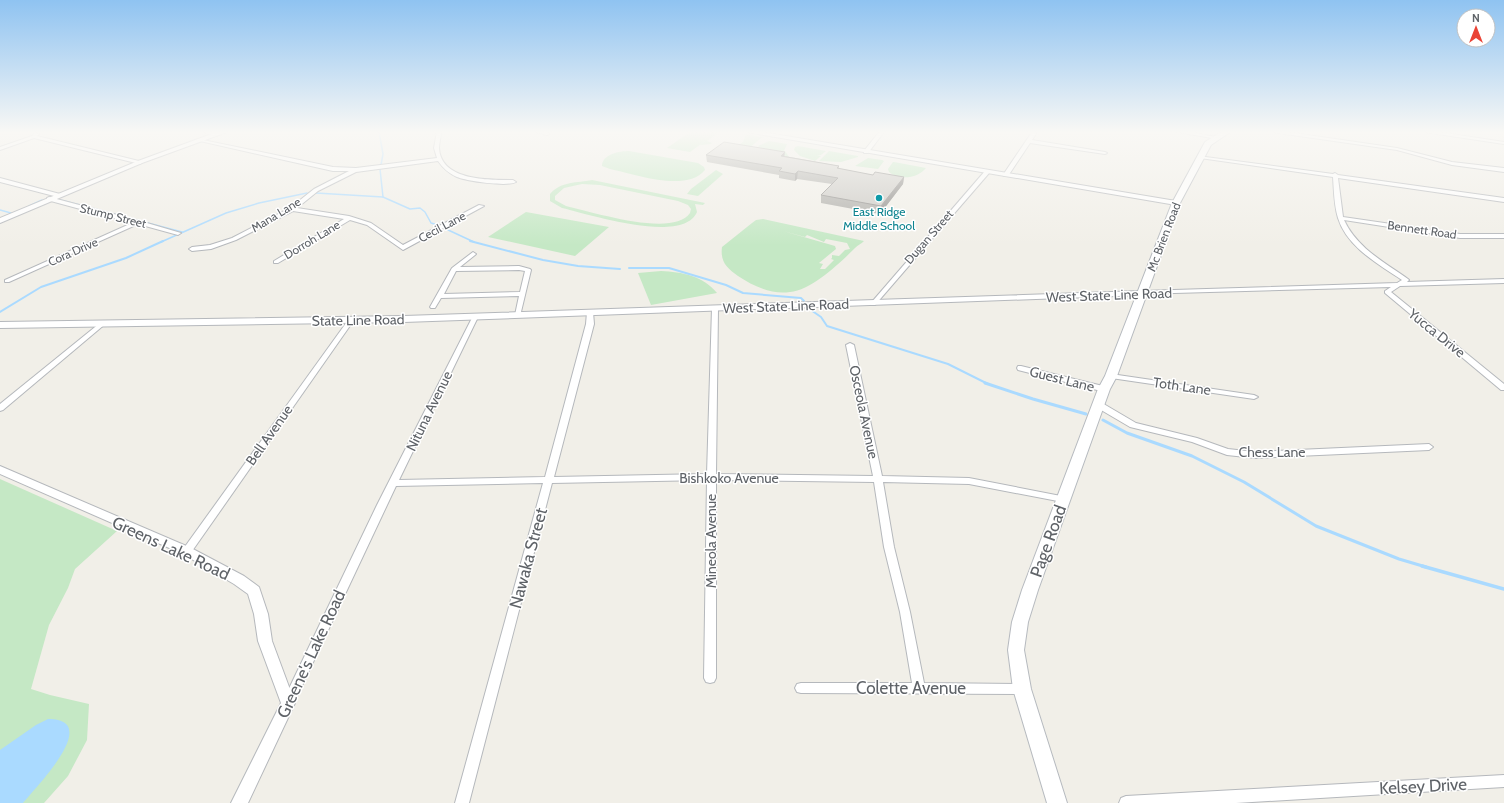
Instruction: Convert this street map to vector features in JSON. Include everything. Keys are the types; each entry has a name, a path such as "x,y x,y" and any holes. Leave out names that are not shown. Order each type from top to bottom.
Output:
{"main road":[{"name":"Mc Brien Road","path":"1143,290 1176,203 1193,169"},
{"name":"Page Road","path":"1057,803 1022,689 1016,650 1020,622 1063,498 1143,290"}],"street":[{"path":"0,221 58,195 121,169"},
{"path":"344,169 360,169"},
{"path":"447,169 459,176 489,182 513,182"},
{"path":"972,169 1176,203"},
{"path":"1006,175 1010,169"},
{"path":"1293,169 1504,200"},
{"name":"Mana Lane","path":"192,250 211,247 234,239 292,209 316,190 356,170"},
{"name":"Dugan Street","path":"873,304 987,172"},
{"path":"1334,175 1341,218 1351,238 1403,282"},
{"path":"0,180 58,195"},
{"name":"Stump Street","path":"49,199 178,233"},
{"name":"Cecil Lane","path":"349,218 369,224 403,248 481,206"},
{"path":"292,209 349,218"},
{"name":"Dorroh Lane","path":"276,262 349,218"},
{"name":"Bennett Road","path":"1341,218 1460,236 1504,236"},
{"name":"Cora Drive","path":"7,281 138,222"},
{"path":"433,307 454,269 473,254"},
{"path":"454,269 519,268 528,270 518,315"},
{"name":"West State Line Road","path":"715,308 873,304 1143,290 1403,282 1503,282"},
{"name":"Yucca Drive","path":"1403,282 1387,292 1504,388"},
{"path":"440,296 523,294"},
{"name":"State Line Road","path":"0,325 351,320 715,308"},
{"name":"Mineola Avenue","path":"710,678 715,308"},
{"name":"Nawaka Street","path":"462,803 590,324 590,312"},
{"name":"Nituna Avenue","path":"382,505 475,316"},
{"name":"Bell Avenue","path":"187,552 351,320"},
{"path":"0,408 102,324"},
{"name":"Osceola Avenue","path":"850,344 878,479 889,547 905,612 919,688"},
{"name":"Guest Lane","path":"1021,368 1104,389"},
{"name":"Toth Lane","path":"1111,376 1254,397"},
{"name":"Chess Lane","path":"1099,406 1132,425 1194,440 1227,452 1255,455 1429,447"},
{"name":"Greens Lake Road","path":"0,470 187,552 239,580 254,591 261,614 265,641 288,703"},
{"name":"Bishkoko Avenue","path":"393,483 712,477 969,481 1063,498"},
{"name":"Greene's Lake Road","path":"239,803 382,505"},
{"name":"Colette Avenue","path":"800,688 1022,689"},
{"name":"Kelsey Drive","path":"1126,803 1504,781"}],"green space":[{"path":"612,169 705,170 696,177 686,180 673,181 646,178"},
{"path":"888,169 925,169 914,176 909,177 898,177 889,172"},
{"path":"716,170 723,174 698,196 687,194 691,189"},
{"path":"592,180 705,203 703,205 695,204 697,212 688,222 674,226 655,227 612,221 562,208 550,201 550,194 559,187 570,183","holes":["582,184 600,185 678,201 688,205 691,209 690,213 681,220 667,223 650,223 594,213 566,206 555,200 555,196 564,188"]},
{"path":"526,212 609,227 575,256 488,237"},
{"path":"763,219 864,241 825,275 807,286 798,290 783,293 770,291 756,286 738,276 725,264 722,257 722,247 756,220","holes":["783,231 805,237 807,235 824,242 826,239 847,243 850,249 845,250 839,256 832,255 831,259 834,260 825,269 820,269 823,264 819,263 836,249 835,246"]},
{"path":"661,271 677,272 692,276 711,287 717,293 651,305 638,273"},
{"path":"0,479 117,531 75,569 68,588 49,625 31,689 89,704 87,740 68,776 44,803 0,803"}],"water":[{"path":"48,719 63,722 69,730 68,742 61,756 23,803 0,803 0,750 36,725"}],"building":[{"path":"781,169 845,169 873,175 875,172 904,177 881,206 821,195 838,178 798,171 795,174 779,171"}],"waterway":[{"path":"380,169 383,197"},
{"path":"161,242 226,213 259,203 307,193"},
{"path":"316,193 383,197"},
{"path":"383,197 410,209 420,208 425,212 431,223 438,225"},
{"path":"57,199 182,232"},
{"path":"29,206 42,200"},
{"path":"0,210 11,213"},
{"path":"446,229 474,242"},
{"path":"0,312 41,287 126,258 163,241"},
{"path":"470,241 543,260 578,266 620,269"},
{"path":"629,268 669,268 726,285 743,293 801,298 804,301"},
{"path":"808,308 821,317 827,326 948,364 988,384"},
{"path":"988,384 1086,414"},
{"path":"1103,420 1127,433 1192,456 1244,482 1316,526 1399,559 1426,567"},
{"path":"1422,566 1504,589"}],"place":[{"name":"East Ridge Middle School","path":"879,198"}]}
